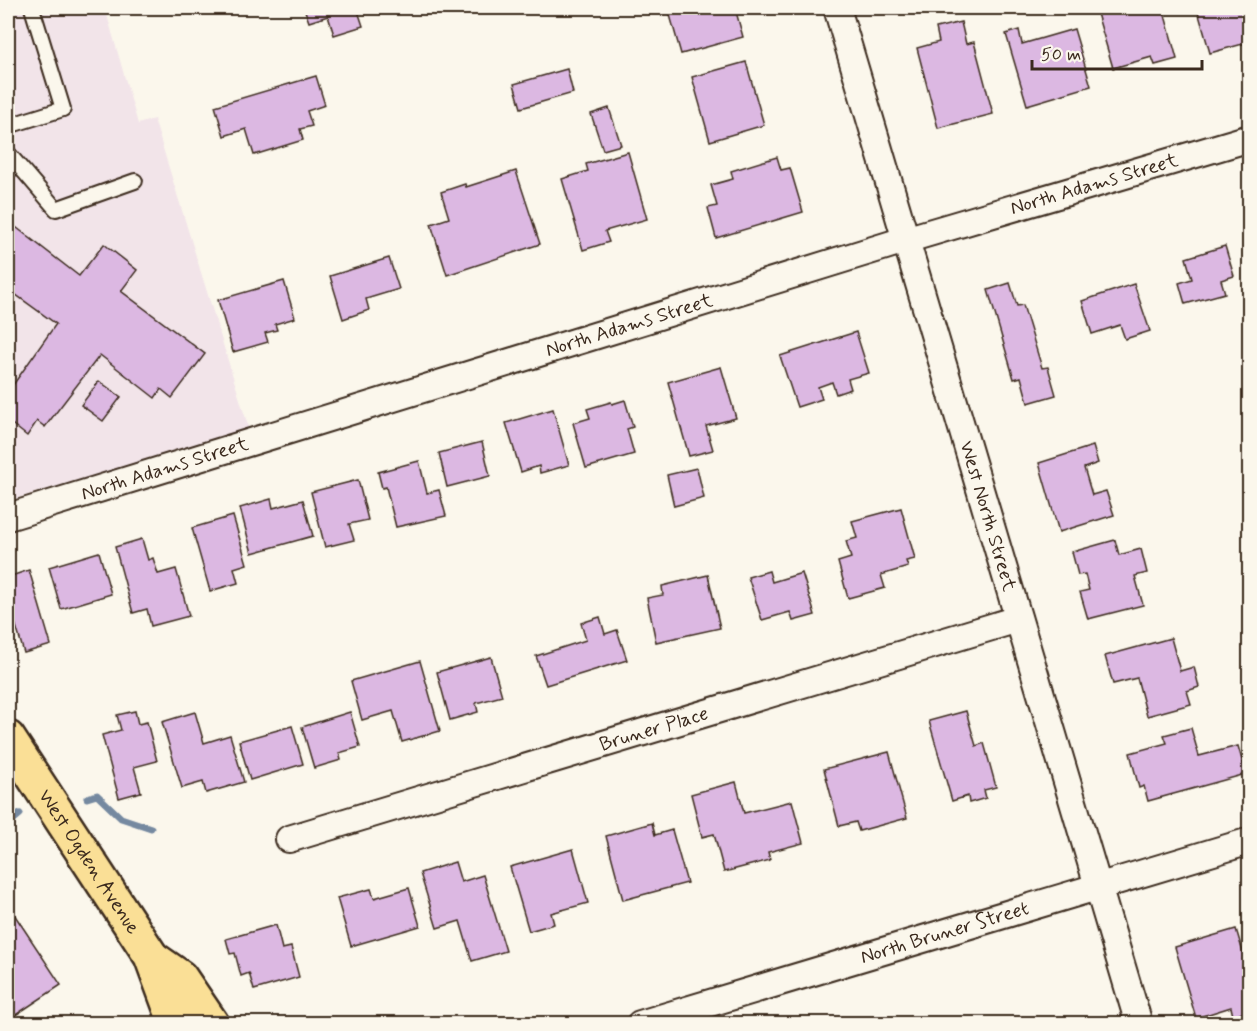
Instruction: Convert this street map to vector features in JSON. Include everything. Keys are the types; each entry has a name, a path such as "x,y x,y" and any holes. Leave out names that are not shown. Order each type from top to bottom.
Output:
{"main road":[{"name":"West Ogden Avenue","path":"8,738 151,956 172,1013 178,1023"},
{"name":"West Ogden Avenue","path":"151,956 180,977 212,1023"}],"street":[{"name":"West North Street","path":"837,8 1139,1023"},
{"name":"North Adams Street","path":"8,517 905,240 1250,138"},
{"name":"Bruner Place","path":"290,839 1018,619"},
{"name":"North Bruner Street","path":"640,1023 1250,841"}],"lane":[{"path":"8,126 63,109 32,8"},
{"path":"8,153 56,209 135,182"}],"shaded area":[{"path":"8,8 105,8 138,124 154,119 249,429 8,501"}],"building":[{"path":"304,8 357,8 363,26 334,35 328,16 309,22"},
{"path":"668,8 735,8 743,37 681,54"},
{"path":"990,8 1012,8 992,13"},
{"path":"1119,8 1120,10 1163,8 1177,59 1155,65 1152,57 1113,68 1096,10"},
{"path":"1197,8 1243,8 1250,33 1250,42 1210,53"},
{"path":"961,22 966,44 974,42 993,114 938,128 917,48 939,42 936,28"},
{"path":"1074,29 1091,86 1027,105 1006,34 1019,30 1022,44"},
{"path":"746,62 764,125 710,141 692,77"},
{"path":"567,69 573,93 521,108 514,84"},
{"path":"316,76 325,105 307,111 312,126 300,129 303,140 254,155 246,129 224,136 215,106"},
{"path":"609,108 621,145 603,150 591,114"},
{"path":"628,152 647,219 605,231 609,242 583,250 562,179 588,171 586,164"},
{"path":"777,157 781,170 790,168 803,212 716,238 708,208 717,206 711,185 733,179 731,171"},
{"path":"516,171 540,244 447,275 431,224 449,218 441,192 465,184 466,187"},
{"path":"8,221 79,276 104,244 137,270 121,291 205,354 172,398 161,389 155,398 100,355 45,427 37,421 27,436 8,421 8,392 56,324 8,289"},
{"path":"1225,246 1234,276 1221,280 1225,293 1185,304 1179,283 1192,279 1186,258"},
{"path":"389,258 399,289 366,299 369,310 343,319 330,276"},
{"path":"284,281 295,318 275,324 277,330 265,333 268,342 233,352 218,300"},
{"path":"1010,283 1017,306 1023,305 1042,368 1048,367 1056,395 1028,403 1021,377 1014,379 988,290"},
{"path":"1134,284 1150,331 1125,339 1120,325 1092,334 1082,301"},
{"path":"856,332 869,373 848,379 851,389 836,394 832,382 818,387 822,399 797,407 780,356"},
{"path":"721,367 736,418 706,426 713,450 689,456 668,382"},
{"path":"99,381 121,397 103,421 81,405"},
{"path":"625,400 633,427 627,429 634,454 586,468 573,423 590,418 587,409"},
{"path":"553,409 569,465 540,473 539,466 521,472 506,423"},
{"path":"482,442 490,476 447,487 439,453"},
{"path":"1093,446 1098,463 1084,468 1092,495 1106,491 1114,515 1059,532 1039,463"},
{"path":"419,461 427,493 439,490 446,516 396,527 386,487 382,488 378,472"},
{"path":"697,468 704,498 674,506 667,475"},
{"path":"358,480 368,520 349,524 354,540 325,547 311,492"},
{"path":"271,499 273,508 303,500 313,536 252,553 240,508"},
{"path":"901,508 915,559 906,561 908,567 881,575 885,588 848,598 838,562 851,558 846,541 857,538 852,521"},
{"path":"233,516 247,564 234,568 238,583 210,591 192,528"},
{"path":"142,539 148,560 153,558 158,574 176,569 189,616 151,626 147,609 133,613 115,547"},
{"path":"1115,540 1119,555 1141,549 1147,573 1135,576 1143,605 1088,619 1080,592 1089,590 1085,574 1078,575 1072,552"},
{"path":"99,552 111,594 61,609 49,567"},
{"path":"29,570 51,645 24,653 8,599 8,577"},
{"path":"769,571 772,582 802,573 815,615 793,621 790,612 762,620 748,577"},
{"path":"708,575 720,628 656,642 647,598 663,595 662,586"},
{"path":"600,617 605,634 617,630 627,660 546,685 536,656 586,640 581,623"},
{"path":"1171,638 1180,671 1194,667 1199,687 1187,691 1191,704 1147,716 1137,678 1113,684 1105,656"},
{"path":"491,657 502,696 476,703 478,712 450,720 437,672"},
{"path":"420,661 440,731 402,742 393,711 362,720 351,681"},
{"path":"135,711 138,724 147,722 157,761 134,767 141,792 119,798 102,735 121,730 117,715"},
{"path":"966,711 976,746 984,743 996,787 984,790 986,798 969,803 968,796 952,801 929,721"},
{"path":"195,712 204,743 230,735 244,782 206,793 203,782 182,788 162,722"},
{"path":"350,712 360,747 339,753 341,760 314,768 302,727"},
{"path":"292,726 303,764 250,780 239,741"},
{"path":"1191,728 1199,756 1238,746 1246,774 1148,801 1144,786 1139,788 1130,753 1167,743 1164,735"},
{"path":"889,752 907,818 859,831 856,822 839,826 824,769"},
{"path":"736,782 744,813 792,801 803,843 768,852 770,860 724,872 714,834 702,837 691,794"},
{"path":"652,823 655,835 672,830 687,883 623,900 606,836"},
{"path":"573,849 588,903 551,913 554,924 529,931 510,867"},
{"path":"455,862 461,882 483,875 506,951 472,961 460,921 437,928 420,873"},
{"path":"409,888 420,926 351,946 337,898 371,889 374,898"},
{"path":"8,905 61,985 8,1020"},
{"path":"276,925 282,949 291,947 299,977 254,990 249,973 241,976 235,953 230,954 226,939"},
{"path":"1236,929 1248,969 1250,968 1250,1011 1233,1016 1231,1007 1196,1018 1175,947"}],"waterway":[{"path":"87,798 97,795 121,818 151,828"},
{"path":"8,824 20,814"}]}
